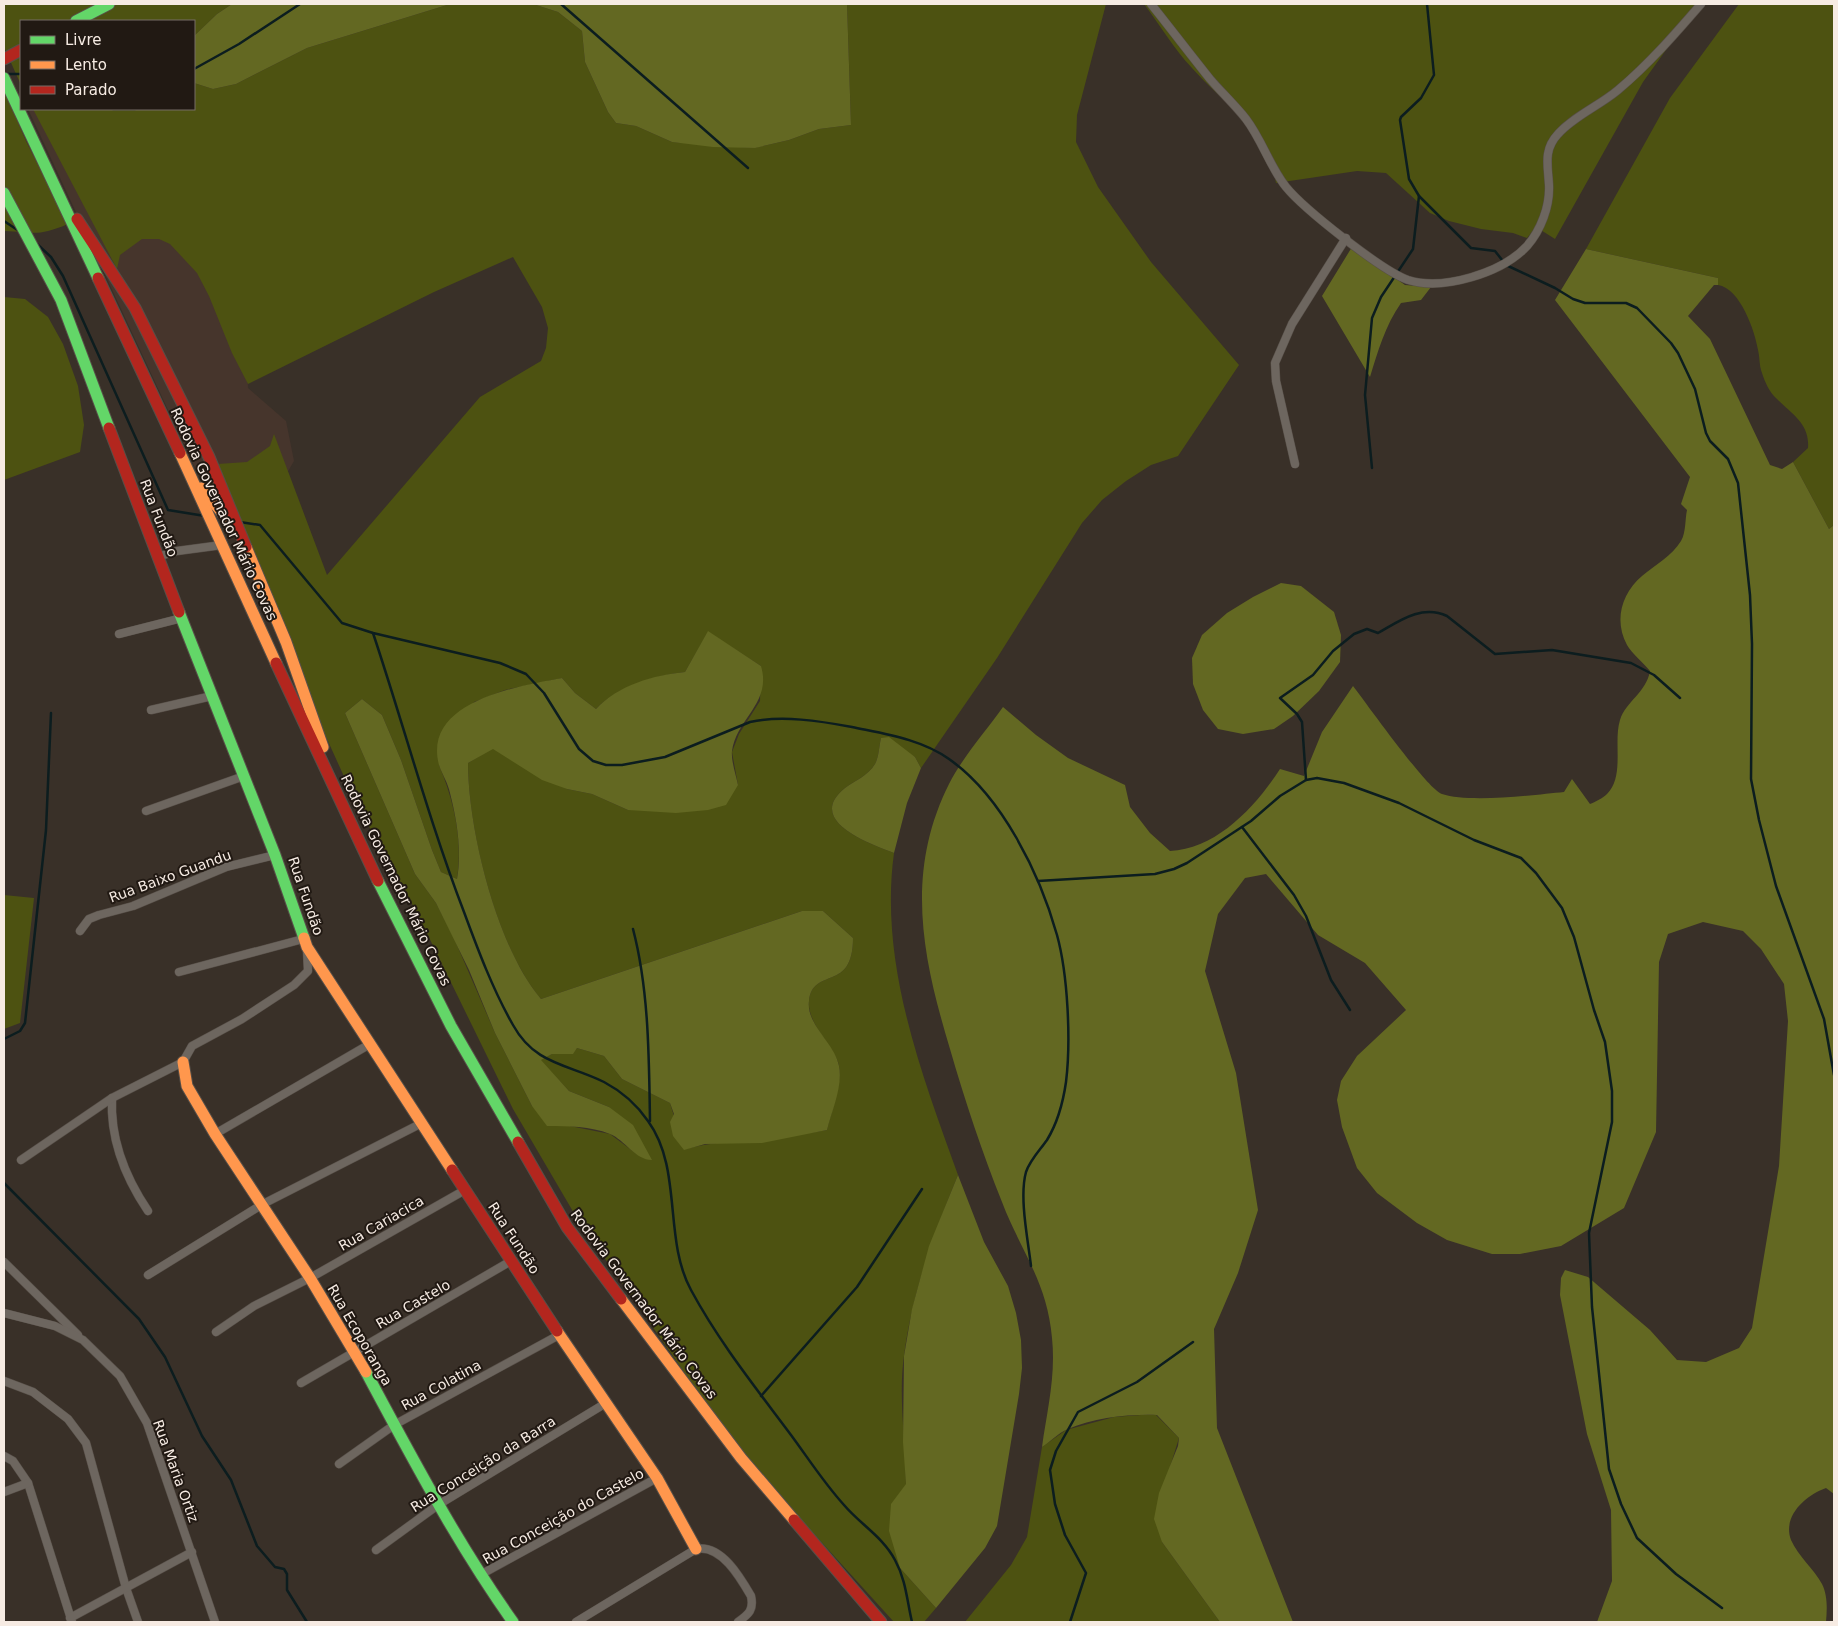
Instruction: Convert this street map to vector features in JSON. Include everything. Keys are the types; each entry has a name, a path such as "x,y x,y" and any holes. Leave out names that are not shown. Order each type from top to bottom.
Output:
{"main road":[{"path":"78,20 109,4"},
{"path":"4,59 20,51"},
{"name":"Rodovia Governador Mário Covas","path":"4,78 190,475 354,834 451,1026 567,1227 741,1458 881,1622"},
{"path":"54,184 135,308 208,457 250,562 286,642 354,834"},
{"name":"Rua Fundão","path":"4,193 61,300 157,557 275,854 305,943 558,1335 657,1478 698,1549"},
{"path":"190,475 227,518 250,562"},
{"name":"Rua Ecoporanga","path":"183,1062 187,1086 215,1134 263,1204 310,1278 355,1352 438,1505 480,1575 513,1622"}],"street":[{"path":"1152,4 1211,80 1248,122 1286,187 1346,238 1399,276 1428,283 1453,282 1470,278 1515,257 1538,233 1549,192 1546,156 1558,134 1629,80 1654,57 1701,4"},
{"path":"1295,464 1276,381 1275,363 1292,324 1346,238"},
{"path":"157,557 177,551 222,545"},
{"path":"118,634 182,618"},
{"path":"151,710 212,696"},
{"path":"146,811 244,776"},
{"name":"Rua Baixo Guandu","path":"80,931 89,919 133,906 226,867 275,854"},
{"path":"21,1160 112,1098 183,1062 192,1046 242,1019 294,985 308,971 305,943 179,972"},
{"path":"215,1134 370,1044"},
{"path":"112,1098 111,1121 115,1139 131,1186 148,1211"},
{"path":"148,1275 263,1204 422,1123"},
{"name":"Rua Cariacica","path":"216,1332 254,1306 310,1278 465,1190"},
{"name":"Rua Castelo","path":"301,1383 511,1261"},
{"path":"4,1262 84,1340"},
{"name":"Rua Maria Ortiz","path":"4,1313 55,1326 84,1340 120,1376 147,1423 215,1622"},
{"name":"Rua Colatina","path":"339,1464 394,1425 558,1335"},
{"path":"4,1381 33,1392 68,1419 86,1443 126,1588 138,1622"},
{"name":"Rua Conceição da Barra","path":"376,1550 438,1505 606,1403"},
{"path":"4,1456 13,1462 28,1483 71,1620 192,1552"},
{"name":"Rua Conceição do Castelo","path":"480,1575 657,1478"},
{"path":"4,1492 28,1483"},
{"path":"576,1622 698,1549 718,1552 751,1596 750,1613 738,1622"}],"shaded area":[{"path":"28,110 93,110 178,225 246,342 248,388 286,421 294,461 276,492 215,491 196,470"}],"green space":[{"path":"4,4 232,4 217,14 195,35 195,20 20,20 20,83 4,47"},
{"path":"232,4 464,4 447,5 307,48 236,84 213,89 195,83 195,35 217,14"},
{"path":"533,4 558,12 582,31 585,62 608,112 616,123 636,126 672,142 754,148 789,140 819,129 851,125 847,4 1106,4 1077,115 1076,142 1098,187 1151,262 1239,365 1178,456 1151,465 1126,481 1102,500 1082,523 997,658 921,768 915,757 881,738 875,764 865,775 845,788 834,800 832,811 836,821 846,829 871,844 894,853 891,894 892,935 906,1017 930,1097 958,1175 932,1241 918,1286 912,1309 902,1372 906,1495 900,1568 936,1608 924,1622 894,1622 765,1480 689,1379 578,1220 513,1109 416,911 356,803 203,465 247,462 270,446 274,434 327,575 480,397 541,361 546,348 548,328 542,307 513,257 434,292 248,384 232,353 209,296 197,273 170,244 159,239 142,239 120,255 117,269 34,110 195,110 195,83 213,89 236,84 307,48 447,5","holes":["708,632 761,666 760,701 739,734 732,752 738,785 628,810 592,794 567,789 493,748 468,763 473,821 488,887 511,950 525,977 541,999 802,911 823,911 853,938 851,955 847,966 840,973 818,984 812,990 809,1001 809,1009 815,1025 835,1055 839,1069 838,1087 827,1130 701,1145 684,1149 670,1103 622,1079 604,1056 577,1048 572,1054 552,1054 540,1060 569,1091 609,1107 638,1155 610,1134 570,1126 532,1106 495,1033 453,936 436,903 415,874 345,713 362,699 382,715 401,760 441,872 457,879 459,850 456,821 439,765 474,702 505,690 562,678 575,693 596,709 614,694 637,683 685,672"]},
{"path":"533,4 847,4 851,125 819,129 789,140 755,148 713,147 672,142 636,126 616,123 608,112 585,62 582,31 558,12"},
{"path":"1144,4 1699,4 1643,82 1555,239 1536,227 1527,238 1513,233 1481,229 1449,221 1430,213 1386,173 1357,171 1276,183 1264,148 1255,134 1185,61"},
{"path":"1739,4 1834,4 1834,525 1829,529 1793,462 1808,448 1806,432 1799,420 1774,396 1764,380 1750,322 1740,302 1726,288 1718,285 1718,278 1586,249 1670,98"},
{"path":"4,90 26,141 68,224 42,232 4,231"},
{"path":"1352,247 1405,285 1431,287 1421,300 1401,303 1386,330 1370,377 1322,296"},
{"path":"1586,249 1718,278 1718,285 1714,285 1688,316 1710,339 1770,465 1782,469 1793,462 1829,529 1834,525 1834,1494 1826,1488 1804,1501 1793,1515 1789,1531 1794,1546 1822,1584 1827,1603 1826,1622 1597,1622 1612,1581 1611,1510 1587,1434 1560,1295 1561,1278 1565,1270 1588,1277 1650,1330 1677,1360 1706,1362 1739,1348 1752,1328 1779,1166 1788,1021 1784,984 1761,949 1743,931 1703,922 1668,934 1659,962 1656,1132 1624,1208 1561,1246 1520,1254 1492,1254 1447,1240 1417,1223 1377,1193 1357,1168 1342,1127 1337,1100 1341,1081 1357,1056 1406,1010 1365,963 1318,935 1266,874 1245,878 1218,914 1205,971 1236,1073 1258,1210 1238,1273 1214,1329 1217,1428 1293,1622 1220,1622 1162,1542 1154,1519 1159,1493 1178,1446 1179,1438 1157,1415 1123,1416 1100,1419 1078,1425 1057,1435 1042,1447 1053,1366 1049,1318 1039,1283 1009,1220 974,1126 940,1015 926,949 922,916 922,884 926,851 935,818 954,774 1003,707 1036,735 1068,758 1125,785 1130,807 1150,833 1170,851 1204,843 1234,823 1259,797 1280,769 1304,776 1322,732 1353,686 1424,778 1434,789 1442,794 1454,797 1485,798 1564,792 1572,779 1590,804 1607,794 1616,778 1620,720 1627,707 1648,679 1650,671 1632,652 1623,636 1620,617 1622,608 1629,591 1635,583 1668,556 1683,538 1687,510 1681,504 1690,477 1555,300"},
{"path":"4,297 25,299 48,317 63,344 78,386 84,425 80,452 4,480"},
{"path":"1281,583 1301,586 1334,612 1341,635 1340,662 1319,691 1293,716 1274,729 1243,734 1218,729 1203,710 1193,684 1192,658 1202,635 1227,613"},
{"path":"708,631 761,666 763,679 762,690 758,700 735,739 732,755 738,785 726,805 708,810 676,813 628,810 592,794 567,789 542,780 493,749 468,763 473,821 488,887 511,950 525,977 541,999 802,911 823,911 853,938 851,955 847,966 840,973 818,984 812,990 809,1001 809,1010 812,1018 832,1050 839,1066 840,1082 827,1130 762,1143 705,1144 684,1150 673,1136 670,1122 674,1114 670,1103 622,1079 604,1056 577,1048 573,1054 552,1054 541,1060 569,1091 609,1107 633,1125 652,1160 640,1157 615,1137 602,1131 579,1127 547,1126 532,1106 495,1033 469,970 436,903 415,874 345,713 362,699 382,715 401,760 441,872 457,879 459,847 457,825 449,789 439,765 438,743 445,726 459,711 478,700 500,692 562,678 575,693 596,709 615,694 637,683 685,672"},
{"path":"889,737 915,757 921,768 907,803 894,853 871,844 846,829 836,821 832,811 834,800 845,788 865,775 875,764 881,738"},
{"path":"4,895 34,898 20,1023 4,1029"},
{"path":"958,1175 984,1242 1008,1286 1021,1340 1022,1368 997,1526 985,1548 936,1608 900,1568 889,1531 891,1504 906,1484 903,1442 904,1356 912,1309 929,1246"},
{"path":"1156,1415 1179,1438 1170,1467 1162,1542 1220,1622 965,1622 1011,1565 1027,1537 1042,1447 1066,1430 1114,1417"}],"waterway":[{"path":"195,68 239,44 300,4"},
{"path":"561,4 748,168"},
{"path":"1427,4 1434,75 1421,98 1400,120 1409,179 1419,196 1471,248 1495,251 1506,265 1555,288 1573,299 1585,303 1626,303 1637,308 1671,343 1678,353 1695,389 1706,433 1710,441 1728,459 1738,483 1750,595 1752,644 1751,779 1759,820 1776,886 1824,1019 1834,1075"},
{"path":"5,74 20,74"},
{"path":"1372,468 1365,395 1372,318 1381,297 1413,249 1419,196"},
{"path":"4,221 19,231"},
{"path":"36,243 51,257 63,276 168,510 205,516"},
{"path":"240,522 260,525 342,623 373,633 500,663 526,674 544,693 579,749 593,761 606,765 622,765 665,757 750,722 788,719 840,725 915,742 938,752 968,775 1002,815 1029,862 1050,911 1064,969 1068,1028 1065,1090 1060,1112 1054,1126 1047,1140 1030,1163 1024,1182 1025,1219 1031,1266"},
{"path":"1306,780 1302,722 1297,714 1280,698 1313,675 1333,651 1354,634 1367,629 1378,633 1402,619 1420,613 1429,612 1447,616 1495,654 1552,650 1631,663 1654,675 1680,698"},
{"path":"373,633 451,878 492,984 513,1025 531,1048 542,1056 604,1082 622,1094 644,1115 659,1140 666,1160 677,1249 691,1290 751,1382 823,1479 850,1512 890,1552 902,1575 912,1622"},
{"path":"4,1039 20,1031 25,1023 46,830 51,713"},
{"path":"1038,881 1155,874 1174,869 1187,863 1251,821 1280,796 1306,780 1317,778 1344,783 1399,803 1474,840 1521,858 1536,873 1562,908 1574,937 1605,1042 1612,1091 1612,1122 1589,1233 1592,1307 1609,1469 1621,1504 1637,1538 1676,1574 1722,1608"},
{"path":"1242,827 1294,895 1306,916 1331,980 1350,1010"},
{"path":"633,929 645,1000 650,1121"},
{"path":"4,1183 139,1319 165,1357 202,1436 231,1480 257,1546 275,1567 284,1569 287,1574 287,1590 307,1622"},
{"path":"761,1396 857,1287 922,1189"},
{"path":"1070,1622 1086,1573 1065,1535 1055,1504 1050,1470 1056,1451 1078,1412 1137,1382 1193,1342"}],"traffic: fast":[{"path":"78,20 109,4"},
{"path":"4,78 98,278"},
{"path":"4,193 61,300 109,428"},
{"path":"179,612 275,855 304,938"},
{"path":"378,881 451,1026 518,1142"},
{"path":"366,1372 454,1531 513,1622"}],"traffic: slow":[{"path":"180,453 276,663"},
{"path":"201,488 230,522"},
{"path":"246,547 286,642 323,747"},
{"path":"304,938 307,947 452,1170"},
{"path":"183,1062 187,1086 215,1134 310,1278 366,1372"},
{"path":"621,1299 741,1458 794,1520"},
{"path":"557,1331 657,1478 696,1549"}],"traffic: jam":[{"path":"4,59 20,51"},
{"path":"77,219 135,308 209,457 246,547"},
{"path":"98,278 180,453"},
{"path":"109,428 179,612"},
{"path":"276,663 378,881"},
{"path":"518,1142 567,1227 621,1299"},
{"path":"452,1170 557,1331"},
{"path":"794,1520 881,1622"}]}
